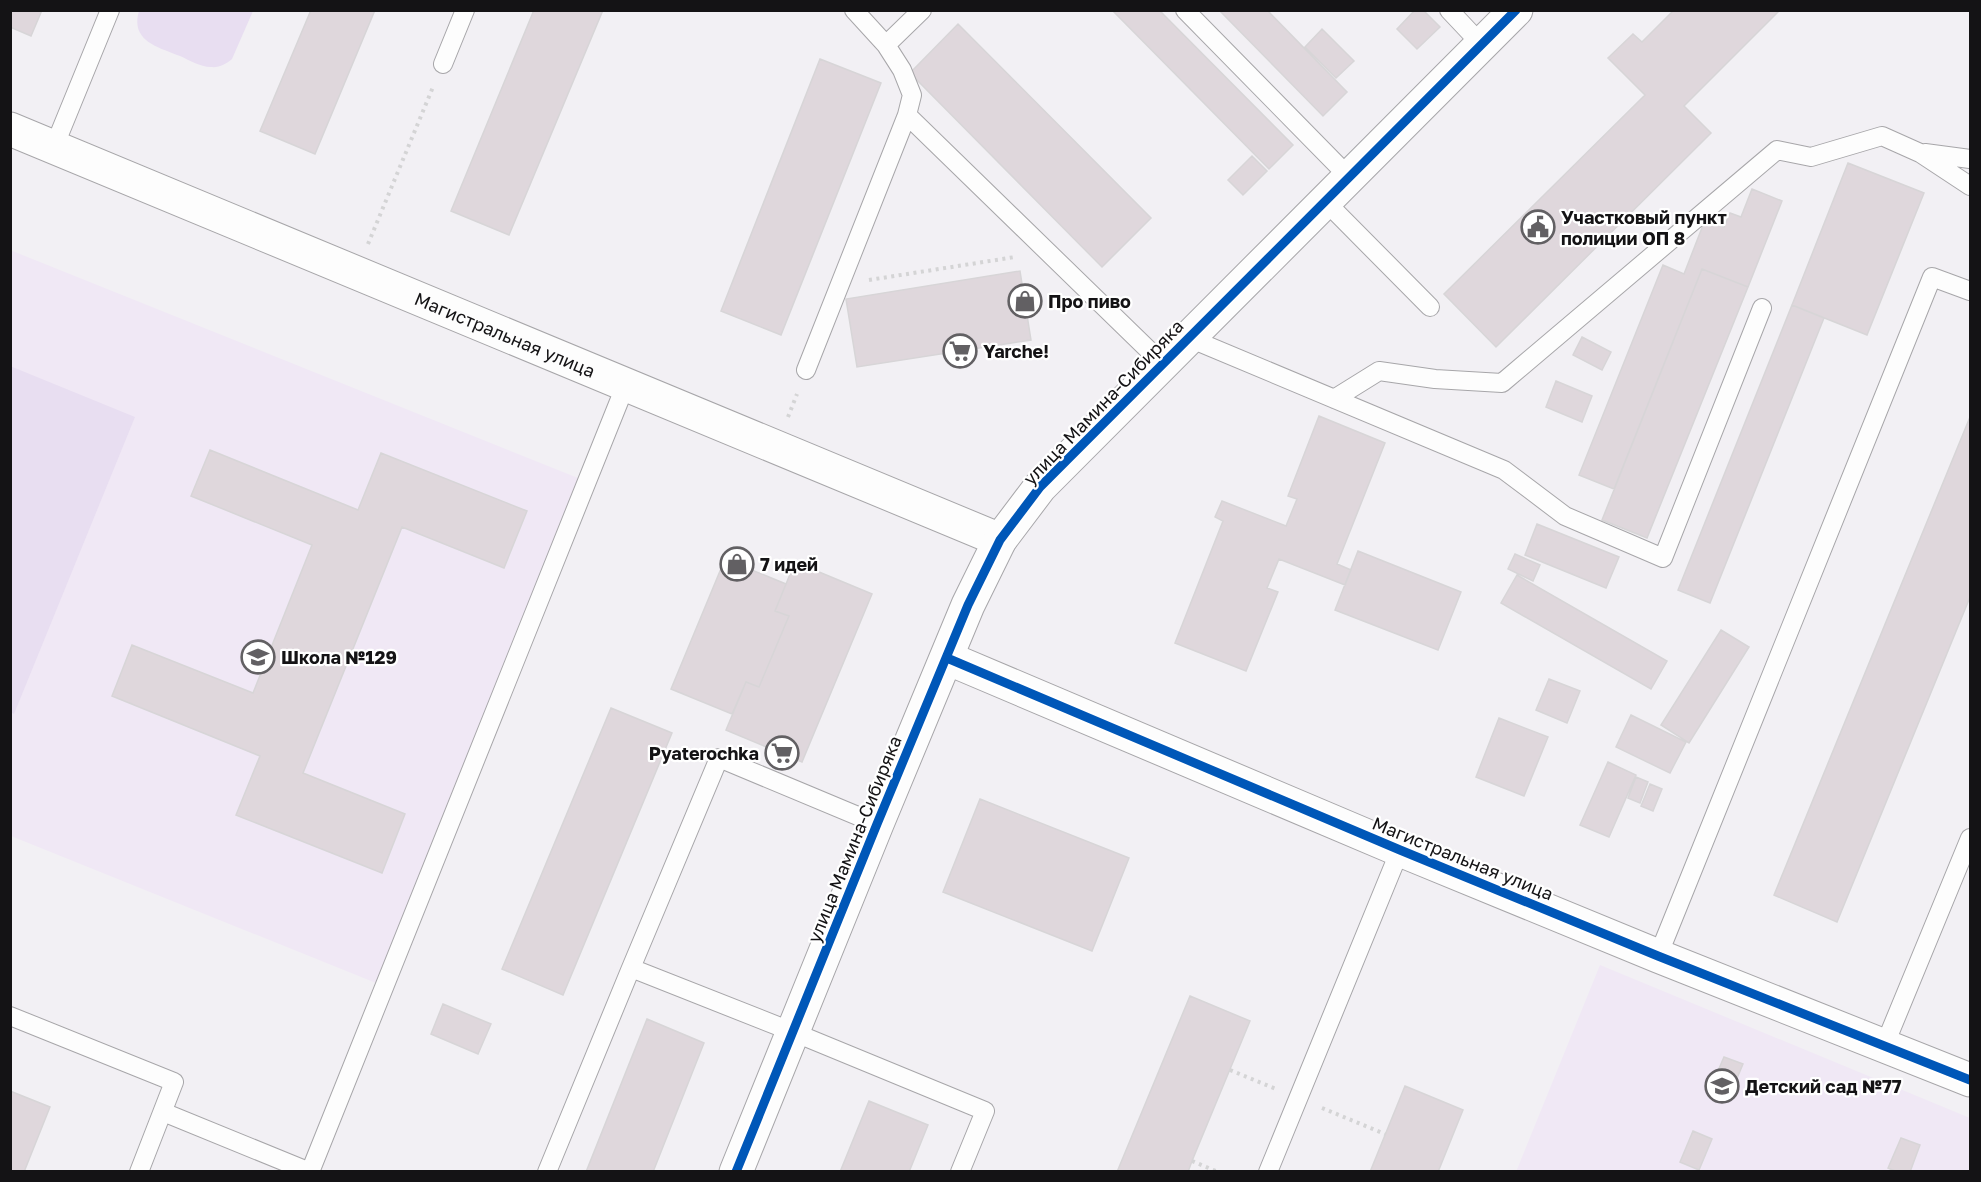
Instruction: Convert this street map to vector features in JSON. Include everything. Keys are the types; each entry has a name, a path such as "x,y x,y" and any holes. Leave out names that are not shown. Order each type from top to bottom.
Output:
{"street":[{"name":"улица Мамина-Сибиряка","path":"736,1172 968,605 1000,540 1040,487 1516,10"},
{"name":"Магистральная улица","path":"10,129 1000,540"},
{"name":"Магистральная улица","path":"947,658 1400,850 1658,956 1971,1080"}],"lane":[{"path":"54,147 110,10"},
{"path":"443,64 465,10"},
{"path":"806,370 907,115 912,94 902,70 886,45 854,10"},
{"path":"886,45 922,10"},
{"path":"1185,10 1349,177"},
{"path":"1449,10 1481,44"},
{"path":"907,115 1163,364"},
{"path":"1334,399 1379,371 1435,379 1502,383 1777,150 1811,157 1882,136 1920,153 1971,186"},
{"path":"1920,153 1971,159"},
{"path":"1325,201 1430,307"},
{"path":"1658,956 1932,277 1971,291"},
{"path":"1189,338 1504,470 1565,516 1663,558 1762,308"},
{"path":"163,1112 310,1172 626,384"},
{"path":"547,1172 718,758 877,824"},
{"path":"1885,1044 1971,838"},
{"path":"1268,1172 1400,850"},
{"path":"631,968 985,1111 960,1172"},
{"path":"10,1016 174,1082 139,1172"}],"path":[{"path":"356,272 443,64"},
{"path":"840,284 1049,251"},
{"path":"776,447 806,370"},
{"path":"1192,1161 1218,1172"}],"shaded area":[{"path":"139,11 253,11 232,59 222,65 207,67 148,41 139,29 137,21"},
{"name":"Школа №129","path":"10,250 578,478 376,983 11,836"},
{"path":"10,366 135,417 14,714 10,712"},
{"name":"Детский сад №77","path":"1600,965 1970,1118 1970,1171 1516,1172"}],"building":[{"path":"10,10 42,10 31,36 10,27"},
{"path":"311,10 375,10 315,154 260,131"},
{"path":"534,10 603,10 509,235 451,211"},
{"path":"1112,10 1159,10 1293,145 1269,169"},
{"path":"1219,10 1267,10 1347,92 1323,116"},
{"path":"1415,10 1423,10 1440,27 1417,49 1397,29"},
{"path":"1674,10 1780,10 1684,106 1711,133 1496,347 1444,294 1645,95 1608,58 1633,34 1642,42"},
{"path":"958,24 1151,218 1102,267 910,73"},
{"path":"1322,29 1354,61 1336,78 1305,47"},
{"path":"820,59 881,83 781,335 721,311"},
{"path":"1252,156 1267,171 1243,195 1228,180"},
{"path":"1848,163 1924,193 1867,335 1792,305"},
{"path":"1752,189 1782,201 1748,287 1702,269 1614,489 1579,475 1663,265 1684,274 1705,220 1724,227 1730,213 1741,217"},
{"path":"1702,269 1748,287 1647,538 1602,520"},
{"path":"1020,271 1031,340 857,367 846,299"},
{"path":"1792,305 1824,318 1710,603 1678,590"},
{"path":"1582,337 1611,352 1602,370 1573,355"},
{"path":"1556,381 1592,396 1582,422 1546,407"},
{"path":"1319,416 1385,443 1337,564 1351,570 1345,585 1279,559 1267,588 1278,592 1246,671 1175,643 1223,521 1215,517 1222,501 1286,526 1297,499 1288,496"},
{"path":"1970,417 1970,597 1837,922 1774,895"},
{"path":"210,450 358,510 381,453 527,511 504,568 402,527 303,773 405,814 382,873 236,815 260,756 112,696 132,645 253,693 312,545 191,496"},
{"path":"1537,524 1619,557 1606,588 1525,555"},
{"path":"1358,551 1461,592 1438,650 1335,610"},
{"path":"1515,554 1540,565 1533,581 1508,569"},
{"path":"725,559 786,584 775,611 789,616 759,687 746,682 732,714 671,689"},
{"path":"795,562 872,594 802,762 726,730 746,682 759,687 789,616 775,611"},
{"path":"1517,575 1667,661 1651,689 1501,603"},
{"path":"1721,630 1749,647 1689,743 1661,725"},
{"path":"1549,679 1580,691 1567,723 1536,710"},
{"path":"611,708 672,733 563,995 502,969"},
{"path":"1631,715 1686,742 1670,773 1616,747"},
{"path":"1499,718 1548,737 1524,796 1476,777"},
{"path":"1608,762 1636,775 1609,837 1580,825"},
{"path":"1636,777 1648,782 1640,803 1628,798"},
{"path":"1650,784 1662,789 1653,811 1641,806"},
{"path":"980,799 1129,858 1092,951 943,892"},
{"path":"1190,996 1250,1021 1188,1172 1117,1172"},
{"path":"443,1004 491,1024 478,1054 431,1034"},
{"path":"647,1019 704,1043 653,1172 586,1172"},
{"path":"1724,1057 1743,1064 1730,1095 1711,1087"},
{"path":"1405,1086 1463,1110 1438,1172 1370,1172"},
{"path":"10,1091 50,1107 24,1172 10,1172"},
{"path":"869,1101 928,1125 909,1172 840,1172"},
{"path":"1693,1131 1712,1139 1699,1170 1680,1162"},
{"path":"1901,1138 1920,1145 1910,1172 1897,1172 1888,1168"}],"cycle path":[{"path":"736,1172 968,605 1000,540 1040,487 1516,10"},
{"path":"947,658 1400,850 1970,1080"}],"place":[{"name":"Участковый пункт полиции ОП 8","path":"1538,227"},
{"name":"Про пиво","path":"1025,301"},
{"name":"Yarche!","path":"960,351"},
{"name":"7 идей","path":"737,564"},
{"name":"Школа №129","path":"258,657"},
{"name":"Pyaterochka","path":"782,753"},
{"name":"Детский сад №77","path":"1722,1086"}]}
